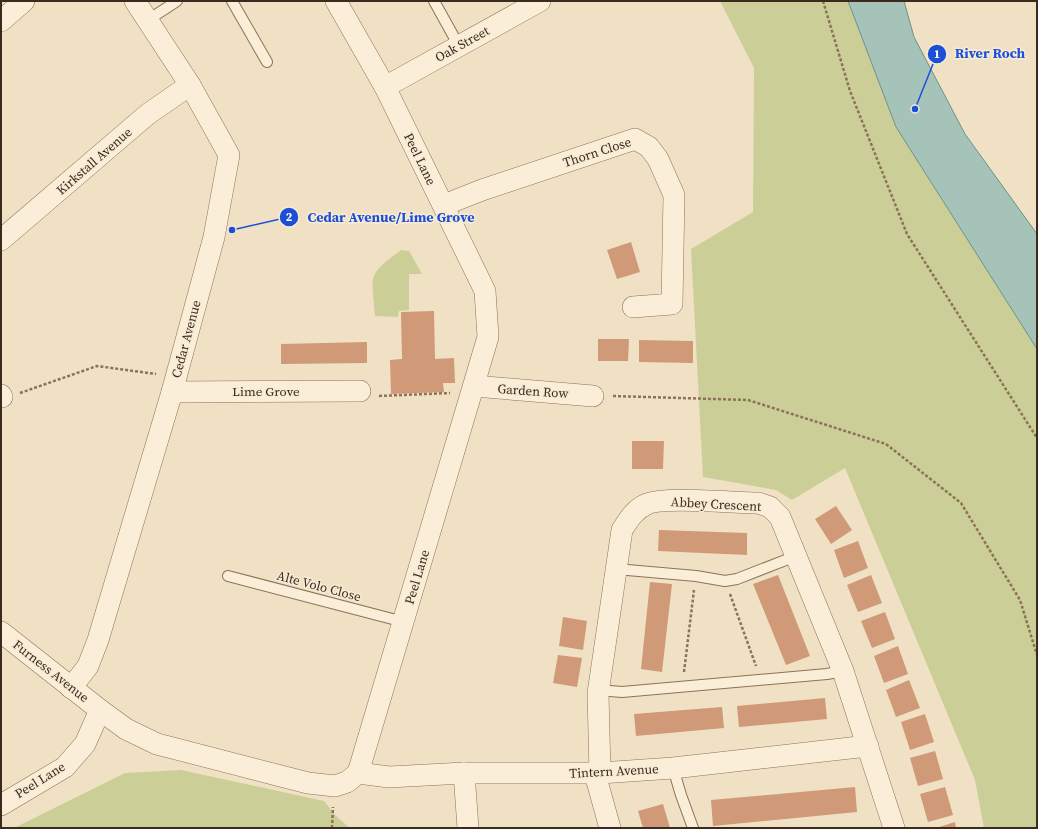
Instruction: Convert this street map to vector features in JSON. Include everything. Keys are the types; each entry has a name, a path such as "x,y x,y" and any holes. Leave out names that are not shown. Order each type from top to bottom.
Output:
{"street":[{"path":"1,21 23,1"},
{"name":"Cedar Avenue","path":"71,688 88,666 98,640 174,384 214,237 229,155 190,85 135,1"},
{"name":"Peel Lane","path":"336,1 385,87 485,290 488,337 358,773"},
{"name":"Oak Street","path":"385,87 540,1"},
{"name":"Kirkstall Avenue","path":"1,240 148,114 190,85"},
{"name":"Thorn Close","path":"444,205 482,190 635,139 649,147 658,160 674,195 672,304 633,307"},
{"name":"Lime Grove","path":"174,384 360,391"},
{"name":"Garden Row","path":"473,389 592,396"},
{"name":"Abbey Crescent","path":"610,828 598,774 598,690 622,530 628,519 635,511 648,503 664,501 758,503 770,507 780,517 844,671 894,828"},
{"name":"Furness Avenue","path":"1,632 100,710"},
{"name":"Peel Lane","path":"1,805 65,767 85,744 100,710"},
{"path":"100,710 126,729 157,744 308,782 335,786 347,782 358,773"},
{"name":"Tintern Avenue","path":"358,773 389,777 464,773 598,774 673,768 868,746"},
{"path":"464,773 468,828"}],"lane":[{"path":"148,20 177,1"},
{"path":"232,1 267,62"},
{"path":"434,1 459,46"},
{"path":"616,569 696,576 725,581 737,579 796,556"},
{"name":"Alte Volo Close","path":"228,576 404,622"},
{"path":"598,690 622,692 827,674 844,671"},
{"path":"673,768 693,828"}],"path":[{"path":"822,1 850,91 907,234 1037,438"},
{"path":"2,396 26,391 97,366 174,384"},
{"path":"360,391 372,397 473,389"},
{"path":"592,396 748,400 886,444 961,502 1020,600 1037,654"},
{"path":"682,687 696,576"},
{"path":"725,581 761,680"}],"green space":[{"path":"720,1 848,1 896,127 1037,349 1037,828 984,828 975,780 845,468 792,500 776,490 703,477 691,249 753,212 754,68"},
{"path":"401,250 409,251 422,274 409,274 409,310 399,311 398,317 375,316 373,292 374,277 382,265"},
{"path":"181,770 324,801 337,817 350,828 14,828 125,773"}],"water":[{"path":"848,1 904,1 914,37 965,134 1037,234 1037,349 896,127"}],"building":[{"path":"631,242 640,272 617,279 607,250"},
{"path":"434,311 435,359 454,358 455,383 443,383 444,392 391,394 390,360 402,359 401,312"},
{"path":"598,339 629,339 628,361 598,361"},
{"path":"639,340 693,341 693,363 639,362"},
{"path":"367,342 367,363 281,364 281,344"},
{"path":"632,441 664,441 663,469 632,469"},
{"path":"836,506 852,530 831,544 815,519"},
{"path":"659,530 747,533 747,555 658,551"},
{"path":"858,541 868,568 844,578 834,550"},
{"path":"778,575 810,656 786,665 753,584"},
{"path":"871,575 882,603 858,612 847,585"},
{"path":"650,582 672,584 662,672 641,669"},
{"path":"885,612 895,639 872,648 861,621"},
{"path":"563,617 587,621 583,650 559,646"},
{"path":"898,646 908,674 884,683 874,656"},
{"path":"558,655 582,658 577,687 553,683"},
{"path":"909,680 920,708 896,717 886,690"},
{"path":"825,698 827,719 739,727 737,706"},
{"path":"722,707 724,728 636,736 634,714"},
{"path":"925,714 934,742 910,750 901,722"},
{"path":"935,751 943,779 918,786 910,758"},
{"path":"855,787 857,812 713,826 711,800"},
{"path":"945,787 953,815 928,822 920,794"},
{"path":"663,804 670,828 643,828 638,811"},
{"path":"955,822 956,828 936,828"}],"place":[{"name":"River Roch","path":"915,109"},
{"name":"Cedar Avenue/Lime Grove","path":"232,230"}]}
